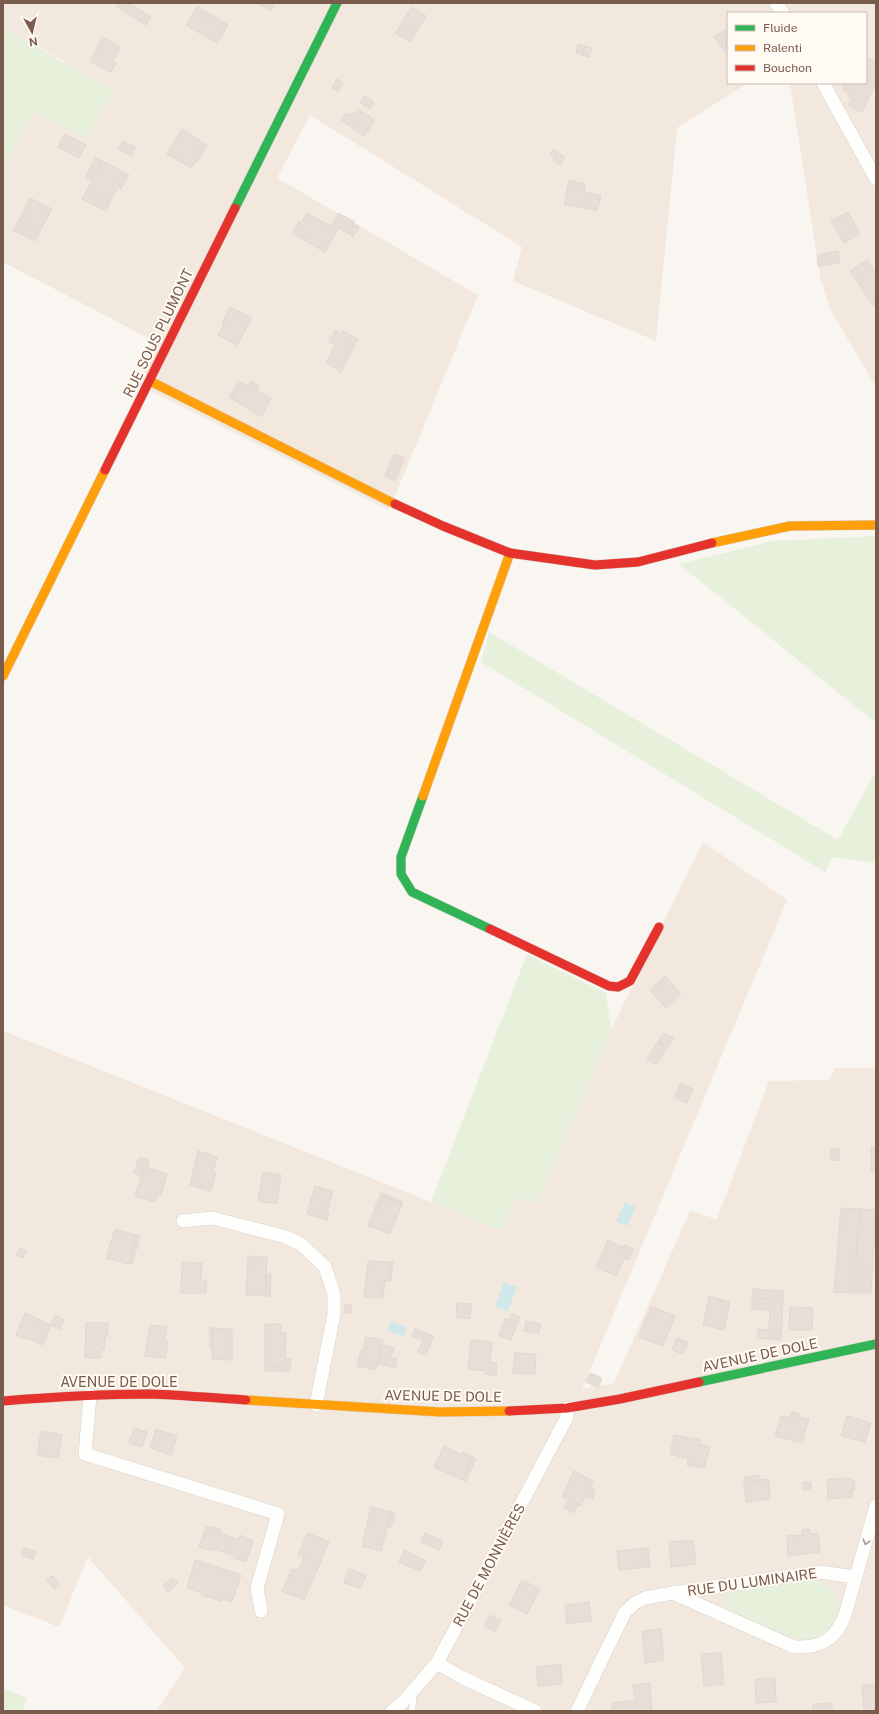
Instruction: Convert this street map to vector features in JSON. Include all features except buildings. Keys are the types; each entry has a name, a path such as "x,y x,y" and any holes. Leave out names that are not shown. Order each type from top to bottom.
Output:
{"street":[{"name":"RUE SOUS PLUMONT","path":"3,676 337,3"},
{"path":"776,3 781,12"},
{"path":"824,84 876,179"},
{"path":"150,380 387,500 443,526 510,553 595,565 638,562 744,535 790,526 876,525"},
{"path":"510,553 401,857 401,874 412,892 609,986 618,987 630,981 658,927"},
{"path":"183,1221 212,1218 286,1237 301,1244 325,1266 334,1294 334,1314 316,1405"},
{"name":"AVENUE DE DOLE","path":"3,1401 90,1395 170,1394 316,1405 440,1412 498,1412 566,1408 620,1399 876,1344"},
{"path":"90,1395 85,1454 278,1514 257,1588 261,1611"},
{"name":"RUE DE MONNIÈRES","path":"392,1711 415,1689 437,1663 567,1417 566,1408"},
{"name":"RUE DU LUMINAIRE","path":"673,1593 794,1647 807,1648 819,1644 834,1636 842,1624 876,1506"},
{"name":"RUE DU LUMINAIRE","path":"577,1711 625,1612 635,1603 645,1598 820,1572 855,1578"},
{"path":"437,1663 461,1677 535,1711"}],"lane":[{"path":"412,1711 415,1689"}],"shaded area":[{"path":"3,3 876,3 876,387 830,309 820,276 790,84 867,84 867,12 727,12 727,84 746,84 677,128 656,341 513,281 522,247 310,115 277,178 478,295 389,510 139,385 156,342 3,262 3,167 34,113 86,137 64,61 3,28"},
{"path":"703,842 787,900 582,1389 614,1383 690,1211 717,1219 769,1081 830,1080 835,1068 876,1068 876,1711 156,1711 185,1668 88,1557 59,1627 3,1605 3,1031 501,1230 517,1197 537,1204 611,1030"}],"green space":[{"path":"3,28 115,91 86,137 34,113 3,167"},
{"path":"876,536 876,723 679,564 772,541"},
{"path":"489,632 838,840 876,771 876,863 833,857 825,872 481,662"},
{"path":"527,954 606,993 611,1030 537,1204 517,1197 501,1230 431,1202"},
{"path":"810,1580 824,1584 834,1592 838,1601 839,1612 835,1622 829,1631 819,1637 806,1640 791,1637 731,1613 727,1606 726,1599 728,1594 736,1590"},
{"path":"3,1688 27,1698 23,1711 3,1711"}],"water":[{"path":"625,1202 636,1207 627,1226 616,1221"},
{"path":"504,1282 517,1287 508,1311 495,1307"},
{"path":"390,1321 407,1327 404,1336 387,1331"}],"traffic: fast":[{"path":"235,208 337,3"},
{"path":"423,796 401,857 401,874 412,892 490,929"},
{"path":"699,1382 876,1344"}],"traffic: slow":[{"path":"150,381 395,504"},
{"path":"3,676 105,470"},
{"path":"712,543 790,526 876,525"},
{"path":"423,796 510,553"},
{"path":"246,1400 440,1412 509,1411"}],"traffic: jam":[{"path":"105,470 235,208"},
{"path":"395,504 443,526 510,553 595,565 638,562 712,543"},
{"path":"490,929 609,986 618,987 630,981 659,927"},
{"path":"509,1411 567,1408 620,1399 699,1382"},
{"path":"3,1401 76,1396 149,1394 246,1400"}]}
